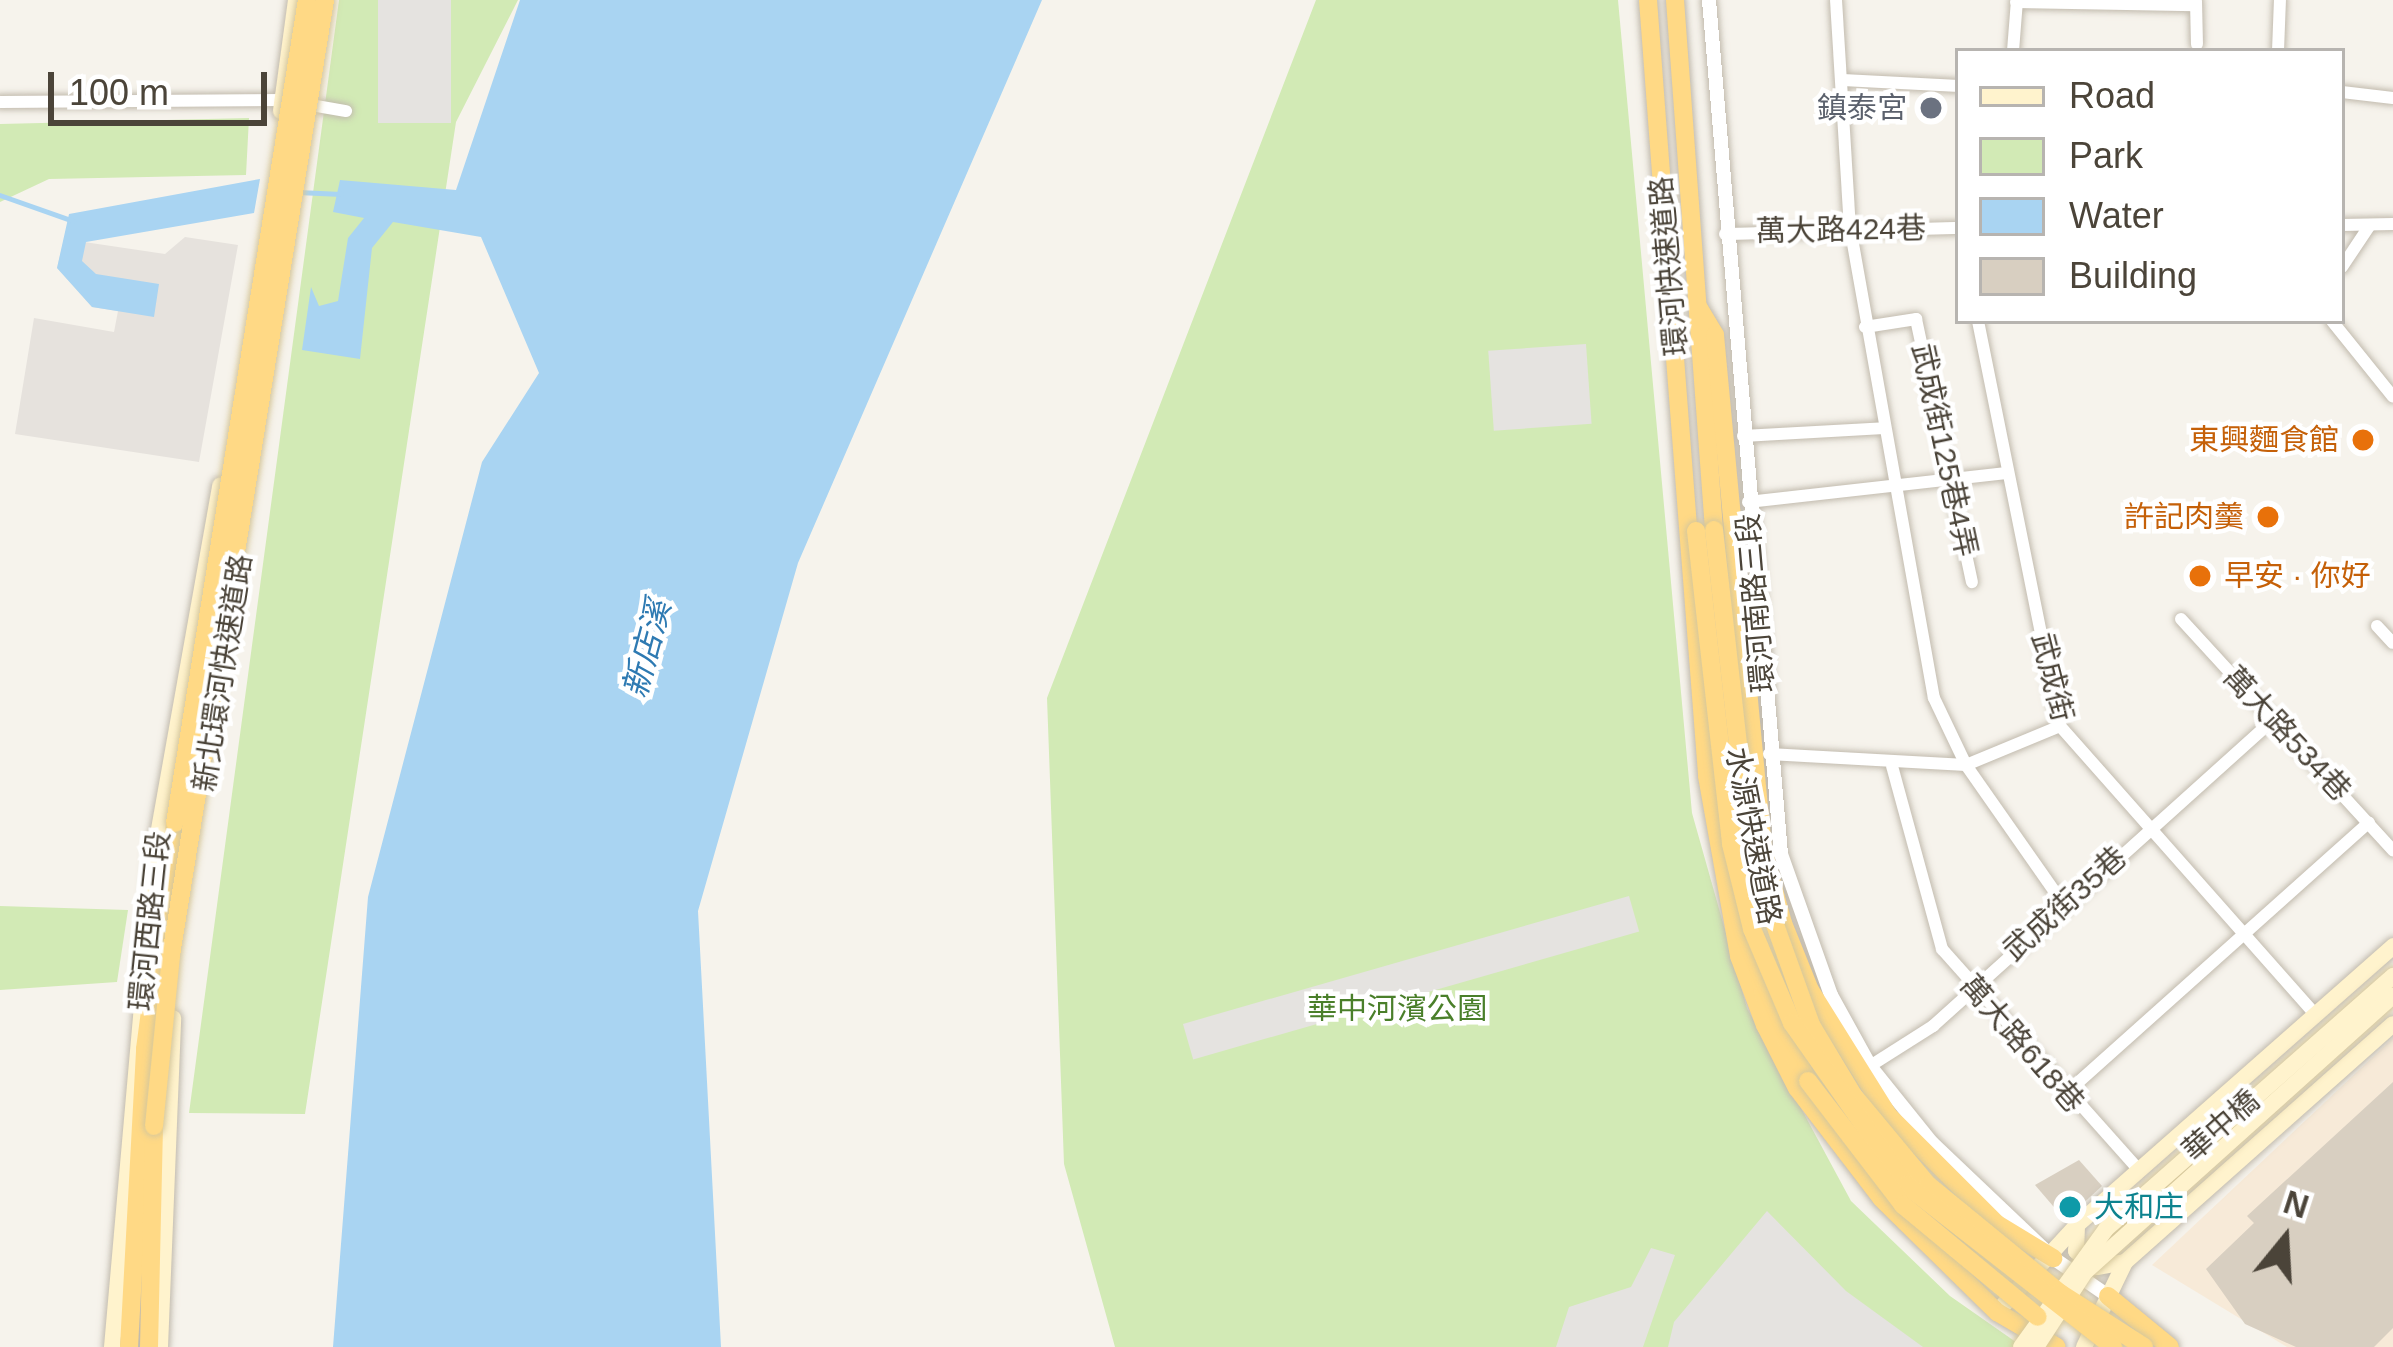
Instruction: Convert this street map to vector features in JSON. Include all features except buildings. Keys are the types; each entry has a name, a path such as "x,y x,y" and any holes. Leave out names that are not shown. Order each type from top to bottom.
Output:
{"highway":[{"name":"新北環河快速道路","path":"129,1347 133,1191 162,903 307,0"},
{"name":"新北環河快速道路","path":"149,1347 154,1126 171,955 244,546 321,0"},
{"name":"環河快速道路","path":"1648,0 1671,306 1706,531"},
{"name":"環河快速道路","path":"1675,0 1697,305 1706,531"},
{"path":"1697,305 1715,334 1762,850 1783,923 1821,1011 1888,1115 1997,1224 2053,1258"},
{"path":"1671,306 1707,776 1739,956 1797,1088 1881,1198 1997,1312 2057,1347"},
{"name":"水源快速道路","path":"1706,531 1715,734 1752,929 1811,1058 1886,1162 1968,1241 2113,1347"},
{"name":"水源快速道路","path":"1706,531 1751,858 1811,1025 1853,1095 1928,1185 2060,1293 2144,1347"},
{"path":"1752,929 1763,993 1808,1081 1867,1162 1950,1248 2038,1317"},
{"path":"2108,1296 2170,1347"}],"main road":[{"name":"環河西路三段","path":"112,1347 156,846 272,172 296,0"},
{"name":"環河西路三段","path":"160,1347 183,845 321,0"},
{"path":"1997,1312 2053,1258 2077,1225 2393,946"},
{"name":"華中橋","path":"2021,1347 2038,1317 2130,1206 2393,976"},
{"name":"華中橋","path":"2036,1347 2084,1272 2393,995"},
{"path":"2084,1347 2125,1262 2393,1024"},
{"path":"2077,1225 2076,1250 2097,1267 2125,1262"}],"street":[{"name":"環河南路三段","path":"1709,0 1769,754 1795,898 1870,1066 1932,1143 2053,1258 2108,1296"},
{"path":"1836,0 1850,226 1934,698 1966,765 2064,905"},
{"path":"2278,48 2280,0"},
{"path":"2013,48 2017,1 2196,3 2197,44"},
{"path":"1844,80 1955,86"},
{"path":"2345,92 2393,98"},
{"path":"0,102 282,100 346,111"},
{"path":"2345,225 2393,224"},
{"path":"2345,262 2370,225"},
{"name":"萬大路424巷","path":"1725,234 1850,226 1955,227"},
{"name":"武成街125巷4弄","path":"1865,327 1916,319 1972,582"},
{"name":"武成街","path":"1979,324 2060,726 2147,831 2316,1015"},
{"path":"2334,324 2393,397"},
{"path":"1743,436 1885,428"},
{"path":"1748,502 1951,485 2006,473"},
{"name":"萬大路534巷","path":"2181,619 2393,850"},
{"path":"2377,626 2393,644"},
{"name":"武成街35巷","path":"1870,1066 1971,991 2273,720"},
{"path":"1769,754 1892,766 1966,765 2060,726"},
{"name":"萬大路618巷","path":"1892,766 1926,911 1971,991 2139,1170"},
{"path":"2064,1095 2369,822"}],"shaded area":[{"path":"378,0 451,0 451,123 378,123"},
{"path":"185,237 238,245 199,462 15,434 34,318 114,332 118,311 92,307 57,268 64,239 165,254"},
{"path":"1586,344 1592,424 1494,431 1488,351"},
{"path":"1629,896 1639,932 1193,1059 1183,1024"},
{"path":"2393,1038 2393,1347 2287,1347 2152,1265"},
{"path":"1767,1211 1846,1291 1923,1347 1668,1347 1674,1322"},
{"path":"1651,1248 1675,1255 1643,1347 1556,1347 1569,1307 1631,1287"}],"green space":[{"path":"339,0 518,0 456,122 305,1114 189,1113"},
{"name":"華中河濱公園","path":"1316,0 1618,0 1692,813 1747,1008 1851,1201 1950,1296 2023,1347 1115,1347 1064,1164 1047,698"},
{"path":"249,118 246,175 49,179 0,202 0,124"},
{"path":"0,906 128,910 117,982 0,990"}],"water":[{"name":"新店溪","path":"520,0 1042,0 798,563 698,911 721,1347 333,1347 368,897 482,462 539,373 481,237 393,222 372,248 360,359 302,350 311,287 319,306 338,301 348,238 364,218 333,212 340,180 456,190"},
{"path":"260,179 254,213 86,242 82,261 96,274 159,284 154,317 92,307 57,268 69,214"}],"waterway":[{"path":"298,192 341,194"},
{"path":"0,195 74,221"}],"place":[{"name":"鎮泰宮","path":"1931,108"},
{"name":"東興麵食館","path":"2363,440"},
{"name":"許記肉羹","path":"2268,517"},
{"name":"早安 · 你好","path":"2200,576"},
{"name":"大和庄","path":"2070,1207"}]}
